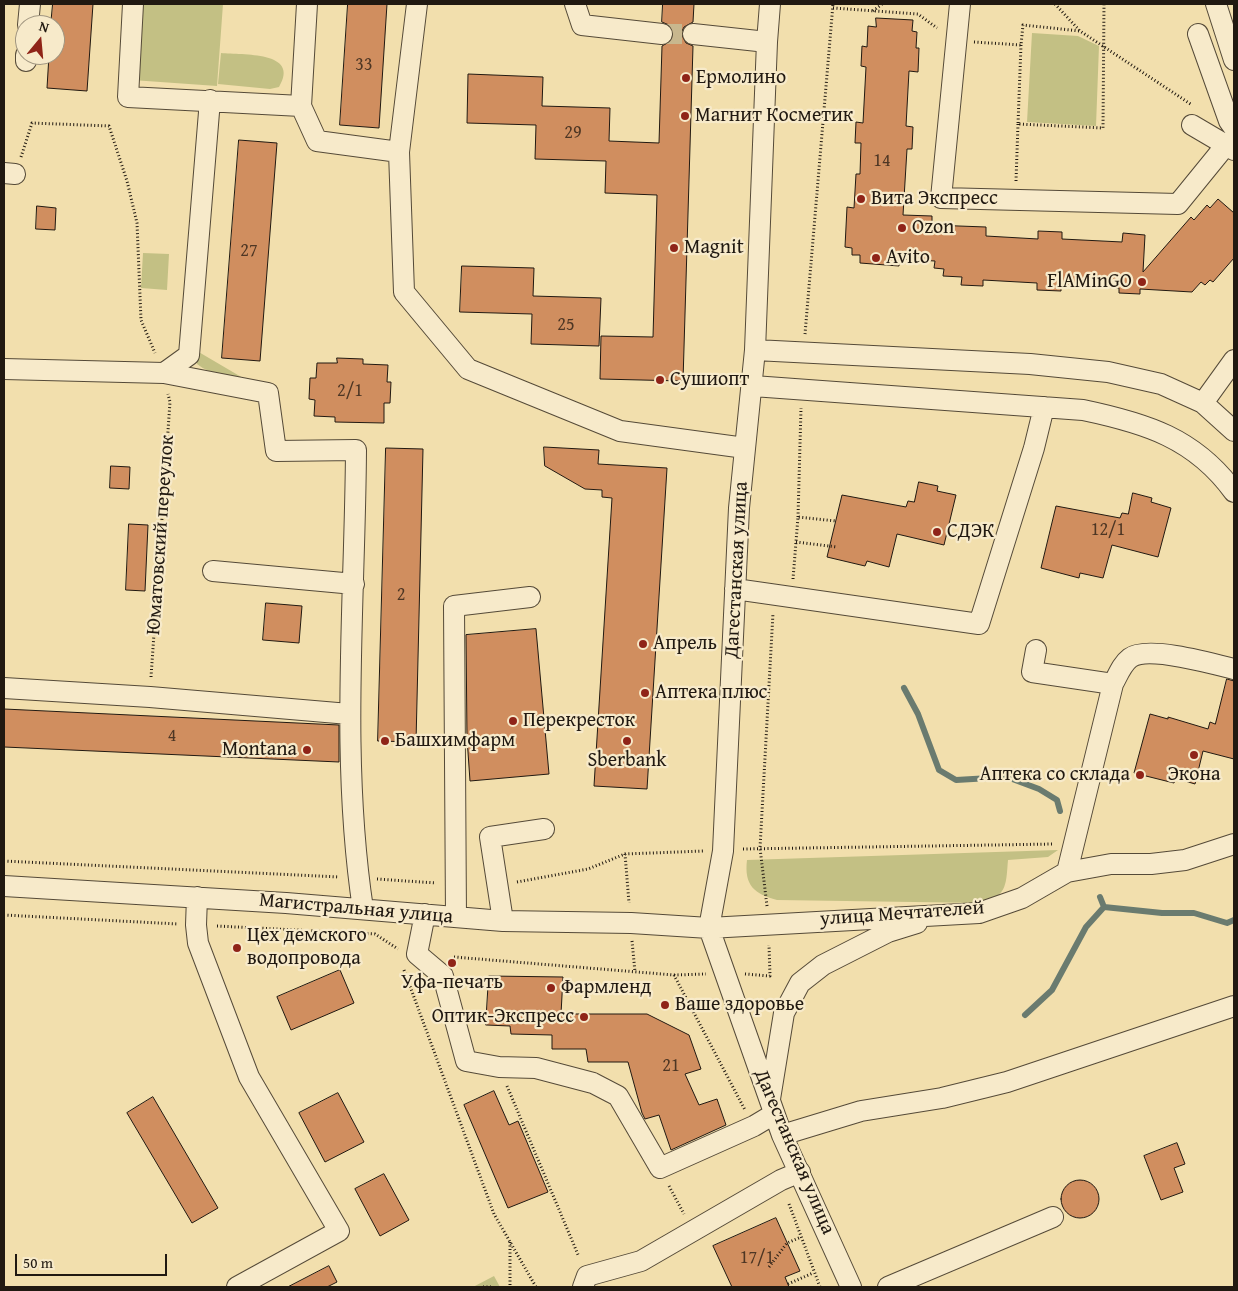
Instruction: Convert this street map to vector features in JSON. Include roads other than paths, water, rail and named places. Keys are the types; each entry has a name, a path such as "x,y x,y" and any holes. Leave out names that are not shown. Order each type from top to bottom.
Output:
{"street":[{"path":"133,4 128,96 301,106"},
{"path":"307,4 301,106 317,141 399,152"},
{"path":"417,4 399,152 404,292 468,369 620,431 745,448"},
{"path":"575,4 582,25 662,34"},
{"name":"Дагестанская улица","path":"770,4 756,350 745,448 735,589 723,850 708,928 782,1135 851,1287"},
{"path":"960,4 941,198 1178,204 1231,141 1229,121 1198,34"},
{"path":"1216,4 1234,60"},
{"path":"693,34 767,42"},
{"path":"164,374 189,355 210,100"},
{"path":"1198,129 1231,141"},
{"path":"756,350 803,354 1030,364 1108,372 1161,384 1203,403 1234,432"},
{"path":"1203,403 1234,360"},
{"path":"4,368 164,374 268,392 276,451 356,450 354,584 349,714 358,878 364,909"},
{"path":"753,386 1044,406 1083,410 1132,420 1181,442 1219,471 1234,492"},
{"path":"735,589 978,624 1034,448 1044,406"},
{"path":"213,570 354,584"},
{"path":"456,917 454,606 530,597"},
{"path":"1036,650 1032,672 1114,684"},
{"path":"1067,872 1114,684 1122,668 1131,657 1148,654 1191,658 1234,669"},
{"path":"4,688 150,697 349,714"},
{"path":"503,921 496,886 490,837 544,829"},
{"name":"улица Мечтателей","path":"708,928 979,913 1022,898 1067,872 1111,864 1151,864 1185,860 1234,844"},
{"name":"Магистральная улица","path":"4,886 197,897 503,921 631,923 708,928"},
{"path":"197,897 196,925 198,943 249,1077 339,1231 237,1287"},
{"path":"425,914 406,960 443,976 466,1061 499,1068 536,1068 593,1082 618,1096 660,1168 754,1126 772,1107 784,1013 800,983 823,965 888,932 947,914"},
{"path":"782,1135 861,1111 942,1098 1008,1082 1234,1006"},
{"path":"586,1282 642,1261 781,1180 800,1172"},
{"path":"888,1287 1053,1217"}],"waterway":[{"path":"904,688 918,714 939,770 956,780 1007,777 1039,789 1057,800 1060,811"},
{"path":"1100,897 1104,907"},
{"path":"1025,1015 1052,990 1086,927 1104,907 1162,913 1194,913 1227,923 1234,920"}],"tunnel":[{"path":"662,34 693,34"}],"place":[{"name":"Ермолино","path":"686,78"},
{"name":"Магнит Косметик","path":"685,116"},
{"name":"Вита Экспресс","path":"861,199"},
{"name":"Ozon","path":"902,228"},
{"name":"Magnit","path":"674,248"},
{"name":"Avito","path":"876,258"},
{"name":"FlAMinGO","path":"1142,282"},
{"name":"Сушиопт","path":"660,380"},
{"name":"СДЭК","path":"937,532"},
{"name":"Апрель","path":"643,644"},
{"name":"Аптека плюс","path":"645,693"},
{"name":"Перекресток","path":"513,721"},
{"name":"Башхимфарм","path":"385,741"},
{"name":"Sberbank","path":"627,741"},
{"name":"Montana","path":"307,750"},
{"name":"Экона","path":"1194,755"},
{"name":"Аптека со склада","path":"1140,775"},
{"name":"Цех демского водопровода","path":"237,948"},
{"name":"Уфа-печать","path":"452,963"},
{"name":"Фармленд","path":"551,988"},
{"name":"Ваше здоровье","path":"665,1005"},
{"name":"Оптик-Экспресс","path":"584,1017"}]}
